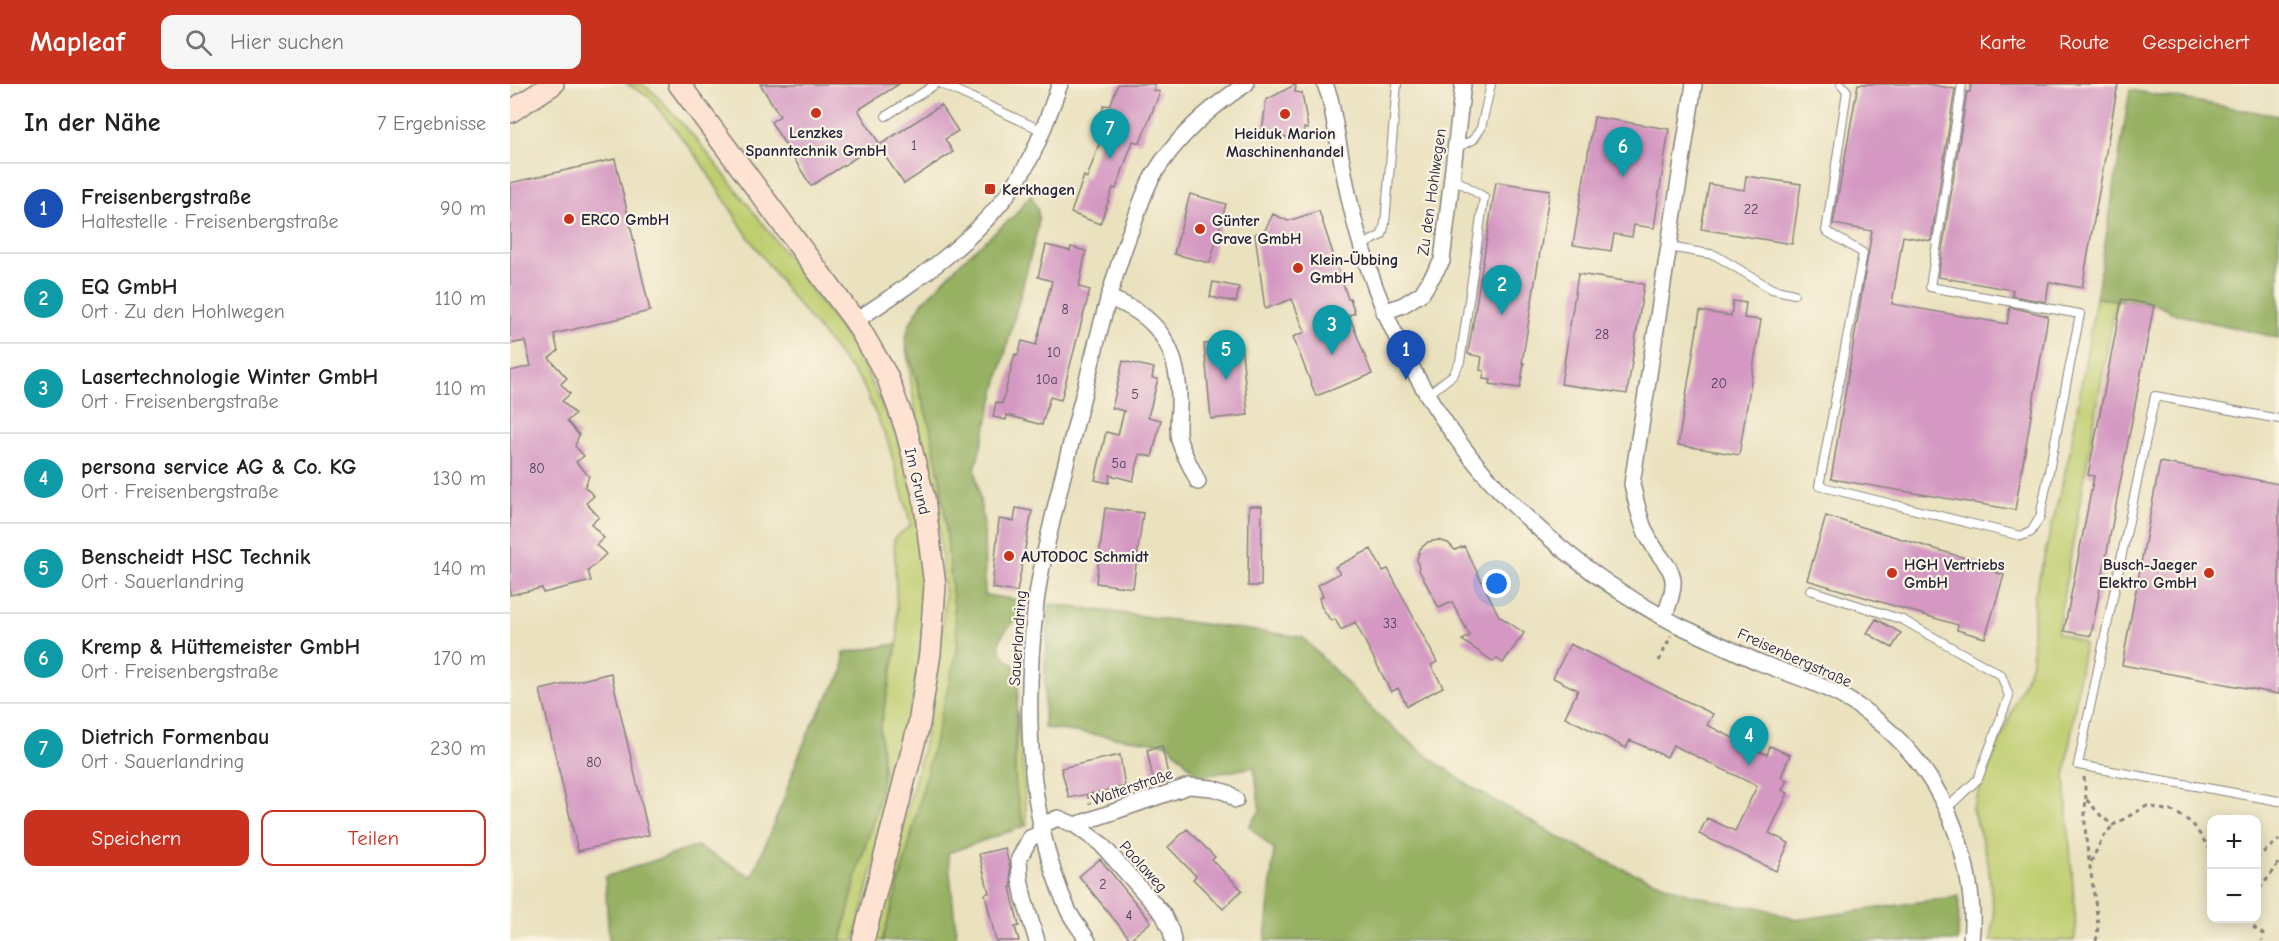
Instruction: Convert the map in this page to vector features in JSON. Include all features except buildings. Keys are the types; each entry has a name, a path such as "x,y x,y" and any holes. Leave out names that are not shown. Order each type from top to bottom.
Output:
{"main road":[{"path":"510,112 554,84"},
{"name":"Im Grund","path":"679,84 855,321 887,376 906,429 924,498 935,586 930,653 919,724 863,941"}],"street":[{"path":"855,321 929,271 972,234 1014,185 1030,158 1043,131 1060,84"},
{"name":"Sauerlandring","path":"1088,941 1070,912 1053,872 1041,830 1033,760 1031,711 1036,602 1060,484 1108,298 1126,240 1153,175 1185,133 1202,117 1246,84"},
{"name":"Freisenbergstraße","path":"1325,84 1330,98 1361,246 1384,312 1427,395 1468,453 1520,512 1560,547 1608,583 1671,621 1754,660 1843,696 1882,723 1905,744 1928,773 1947,808 1965,860 1971,895 1971,941"},
{"name":"Zu den Hohlwegen","path":"1384,312 1403,305 1422,293 1442,261 1463,84"},
{"path":"1671,621 1674,594 1673,574 1646,534 1637,509 1632,484 1694,84"},
{"path":"1108,298 1126,304 1145,316 1156,326 1168,344 1179,395 1179,438 1198,482"},
{"name":"Walterstraße","path":"1041,830 1058,818 1075,825 1189,786 1212,788 1228,793 1236,800"},
{"name":"Paolaweg","path":"1075,825 1101,844 1163,914 1173,941"},
{"path":"1037,941 1024,899 1019,859 1030,838 1041,830"}],"lane":[{"path":"886,116 936,84"},
{"path":"942,84 1043,131"},
{"path":"1361,246 1382,235 1385,222 1397,84"},
{"path":"1456,148 1473,140 1481,128 1491,84"},
{"path":"1841,84 1847,91 1826,231 1863,253 1819,486 2021,536 2031,532 2040,517 2080,314 1930,287 1962,84"},
{"path":"1427,395 1453,375 1460,362 1484,197 1453,178"},
{"path":"1669,247 1715,255 1772,289 1794,294"},
{"path":"2279,419 2154,396 2078,765 2279,801"},
{"path":"1809,590 1903,620 2001,675 2009,696 1978,778 1947,808"}],"path":[{"path":"1659,661 1671,621"},
{"path":"2078,765 2085,779 2084,809 2099,929 2096,941"},
{"path":"2086,799 2102,817 2113,825"},
{"path":"2090,863 2102,839 2113,825 2147,806 2175,812 2193,823 2207,846"},
{"path":"2261,854 2279,840"},
{"path":"2261,886 2277,867 2279,860"},
{"path":"2252,923 2256,930 2263,934 2262,941"}],"green space":[{"path":"627,84 642,84 653,92 698,141 764,225 858,354 896,435 916,501 925,589 921,651 910,717 855,941 841,941 859,866 877,808 883,771 880,729 898,641 894,538 911,525 888,442 862,383 791,296 749,238 698,158 649,97"},
{"path":"2130,90 2279,116 2279,338 2176,314 2155,304 2096,298"},
{"path":"1031,194 1038,211 1038,227 975,469 984,525 985,595 1024,601 1023,614 1003,634 999,646 1001,652 1019,672 1014,770 1019,808 1025,826 948,853 957,941 882,941 906,857 958,647 940,479 930,427 905,340 910,323 922,303 965,258 1015,215"},
{"path":"2096,298 2116,300 2057,632 2084,643 2065,778 2076,929 2074,941 1991,941 1994,917 1987,856 1972,809 2032,662 2034,598 2070,452"},
{"path":"906,347 930,427 940,479 958,647 906,857 882,941 874,941 923,748 939,664 945,596 939,528 918,431"},
{"path":"1050,604 1302,637 1382,719 1425,754 1468,785 1560,838 1618,867 1686,893 1738,906 1759,907 1796,920 1959,896 1958,941 1265,941 1274,850 1249,826 1260,811 1254,767 1200,777 1168,744 1044,728 1045,661"},
{"path":"897,644 880,728 883,771 877,808 859,866 841,941 609,941 605,877 697,846 752,877 813,722 843,672 844,653"},
{"path":"1018,711 1027,825 1025,826 1017,798 1016,784"}],"place":[{"name":"Lenzkes Spanntechnik GmbH","path":"816,113"},
{"name":"Heiduk Marion Maschinenhandel","path":"1285,114"},
{"name":"Dietrich Formenbau","path":"1110,159"},
{"name":"Kremp & Hüttemeister GmbH","path":"1623,177"},
{"name":"Kerkhagen","path":"990,189"},
{"name":"ERCO GmbH","path":"569,219"},
{"name":"Günter Grave GmbH","path":"1200,229"},
{"name":"Klein-Übbing GmbH","path":"1298,268"},
{"name":"EQ GmbH","path":"1502,315"},
{"name":"Lasertechnologie Winter GmbH","path":"1332,355"},
{"name":"Benscheidt HSC Technik","path":"1226,380"},
{"name":"Freisenbergstraße","path":"1406,380"},
{"name":"AUTODOC Schmidt","path":"1009,556"},
{"name":"HGH Vertriebs GmbH","path":"1892,573"},
{"name":"Busch-Jaeger Elektro GmbH","path":"2209,573"},
{"name":"persona service AG & Co. KG","path":"1749,766"}]}
